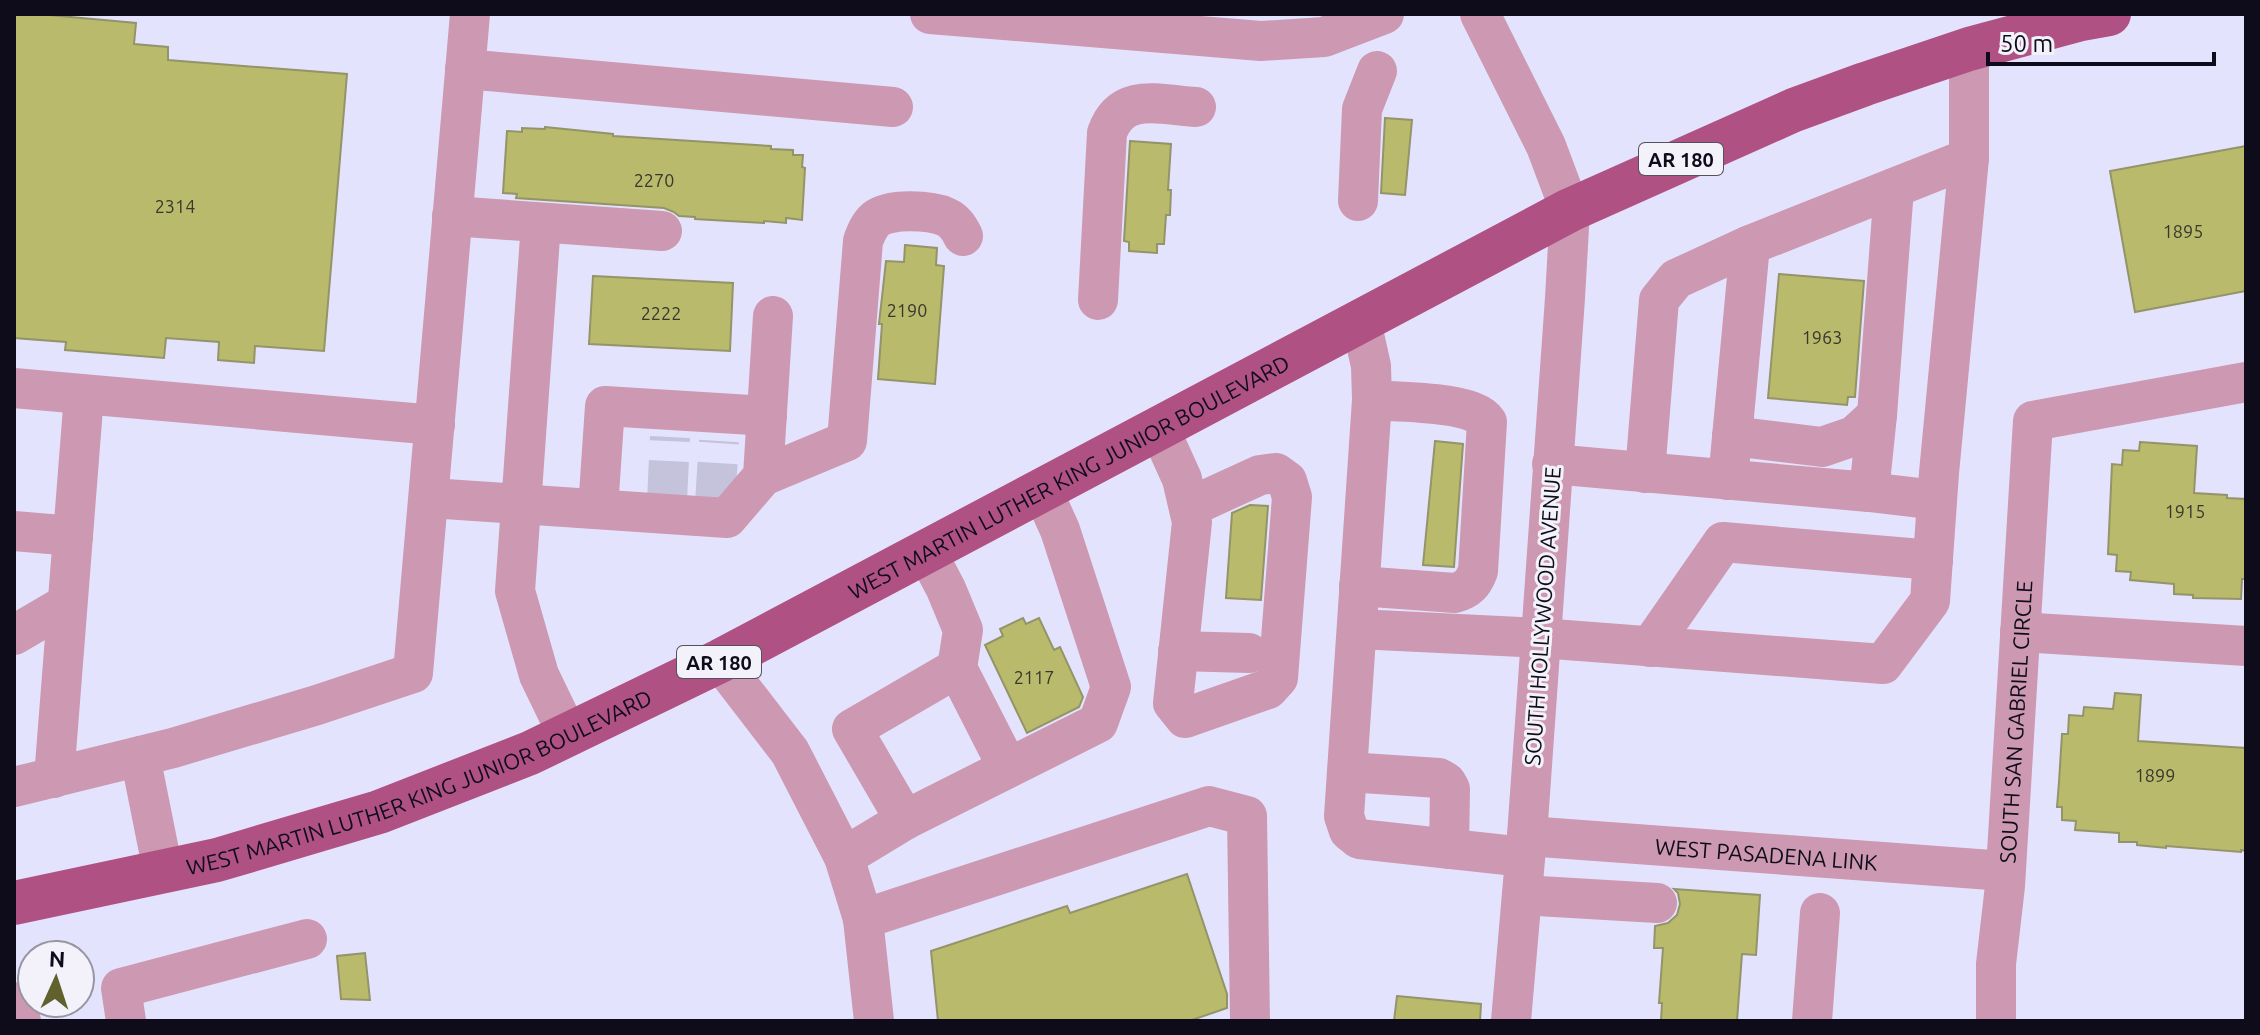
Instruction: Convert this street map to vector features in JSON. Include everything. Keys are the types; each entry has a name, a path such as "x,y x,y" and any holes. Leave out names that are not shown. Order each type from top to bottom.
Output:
{"main road":[{"name":"WEST MARTIN LUTHER KING JUNIOR BOULEVARD","path":"14,903 217,860 379,812 530,753 720,661 1570,210 1794,110 1969,49 2109,14"}],"street":[{"path":"14,787 140,756 317,705 413,673 470,14"},
{"path":"930,14 1261,41 1324,37 1384,14"},
{"path":"1480,14 1546,146 1570,210"},
{"path":"1357,629 1540,638 1883,664 1930,601 1969,158 1969,49"},
{"path":"465,69 893,107"},
{"path":"1358,201 1362,109 1377,71"},
{"path":"1098,300 1107,133 1112,119 1122,109 1134,104 1196,107"},
{"path":"1645,473 1659,300 1676,279 1750,245 1969,158"},
{"path":"1869,492 1894,188"},
{"name":"SOUTH HOLLYWOOD AVENUE","path":"1511,1021 1525,863 1570,210"},
{"path":"430,498 598,509 714,510 727,518 763,476 847,441 863,241 877,218 889,212 935,214 947,217 957,225 963,236"},
{"path":"452,216 662,231"},
{"path":"541,223 515,591 539,675 568,735"},
{"path":"1728,480 1750,245"},
{"path":"763,476 773,316"},
{"path":"1361,321 1371,366 1372,400 1344,816 1349,831 1359,839 1449,849 1525,863 1657,903"},
{"name":"SOUTH SAN GABRIEL CIRCLE","path":"1996,1021 1996,964 2005,871 2033,421 2246,382"},
{"path":"14,388 435,425"},
{"path":"54,778 84,395"},
{"path":"1359,586 1455,593 1474,583 1478,571 1487,422 1483,416 1463,407 1372,400"},
{"path":"598,509 605,406 671,424 720,427 767,416"},
{"path":"1732,436 1822,447 1854,436 1877,415"},
{"path":"1159,428 1182,479 1192,522 1173,703 1185,718 1268,689 1278,678 1292,497 1287,481 1276,473 1260,475 1190,507"},
{"path":"1552,464 1937,500"},
{"path":"844,857 905,820 1098,723 1111,687 1060,530 1042,490"},
{"path":"14,531 73,536"},
{"path":"1650,647 1723,542 1933,560"},
{"path":"926,551 963,630 957,668 1008,768"},
{"path":"14,635 67,604"},
{"path":"2020,632 2246,646"},
{"path":"1178,651 1249,653"},
{"path":"720,661 790,752 844,857 863,919 874,1021"},
{"path":"905,820 852,729 957,668"},
{"path":"140,756 163,871"},
{"path":"1347,772 1439,778 1446,782 1450,789 1449,849"},
{"path":"863,919 1209,806 1247,816 1250,1021"},
{"name":"WEST PASADENA LINK","path":"1525,863 2005,871"},
{"path":"1812,1021 1820,913"},
{"path":"126,1021 121,988 307,939"},
{"path":"14,1002 21,1021"}],"building":[{"path":"14,14 136,23 134,44 168,47 168,60 347,74 324,351 255,346 254,363 218,360 219,342 166,338 164,358 65,350 66,342 14,338"},
{"path":"1385,118 1412,120 1405,195 1381,193"},
{"path":"545,127 613,136 793,150 793,155 803,155 802,167 805,168 802,220 786,218 786,223 764,223 695,219 679,216 664,208 516,198 517,194 503,193 507,131 522,132 522,128"},
{"path":"1130,141 1171,144 1170,215 1166,215 1164,244 1157,244 1157,253 1129,251 1129,242 1124,241"},
{"path":"2246,146 2246,291 2135,312 2110,171"},
{"path":"905,245 937,248 936,265 944,266 935,384 878,379 882,324 879,324 886,261 904,262"},
{"path":"1779,274 1864,281 1855,397 1848,397 1847,405 1768,398"},
{"path":"593,276 733,283 730,351 589,344"},
{"path":"1435,441 1463,444 1454,567 1423,565"},
{"path":"2140,442 2197,446 2194,493 2246,499 2246,579 2242,579 2241,599 2193,598 2193,595 2174,594 2174,584 2130,580 2131,572 2116,571 2117,555 2108,554 2112,464 2122,465 2123,450 2139,451"},
{"path":"1250,505 1268,506 1261,600 1226,598 1232,513"},
{"path":"1023,618 1026,624 1039,618 1054,650 1060,647 1083,697 1079,707 1027,733 985,645 1003,636 1000,629"},
{"path":"2115,693 2141,695 2138,741 2246,748 2246,851 2166,848 2119,842 2119,833 2075,830 2076,821 2062,820 2062,807 2057,807 2062,734 2068,734 2069,715 2083,716 2084,707 2113,709"},
{"path":"1187,874 1227,994 1227,1008 1189,1021 938,1021 931,951 1067,906 1070,913"},
{"path":"1674,889 1760,895 1756,955 1742,954 1737,1021 1661,1021 1662,1003 1659,1003 1663,948 1654,948 1655,926 1668,923 1677,915 1680,904"},
{"path":"365,953 370,1000 341,999 337,956"},
{"path":"1397,996 1481,1004 1480,1021 1394,1021"}],"tunnel":[{"path":"667,501 670,437"},
{"path":"715,503 719,441"}]}
